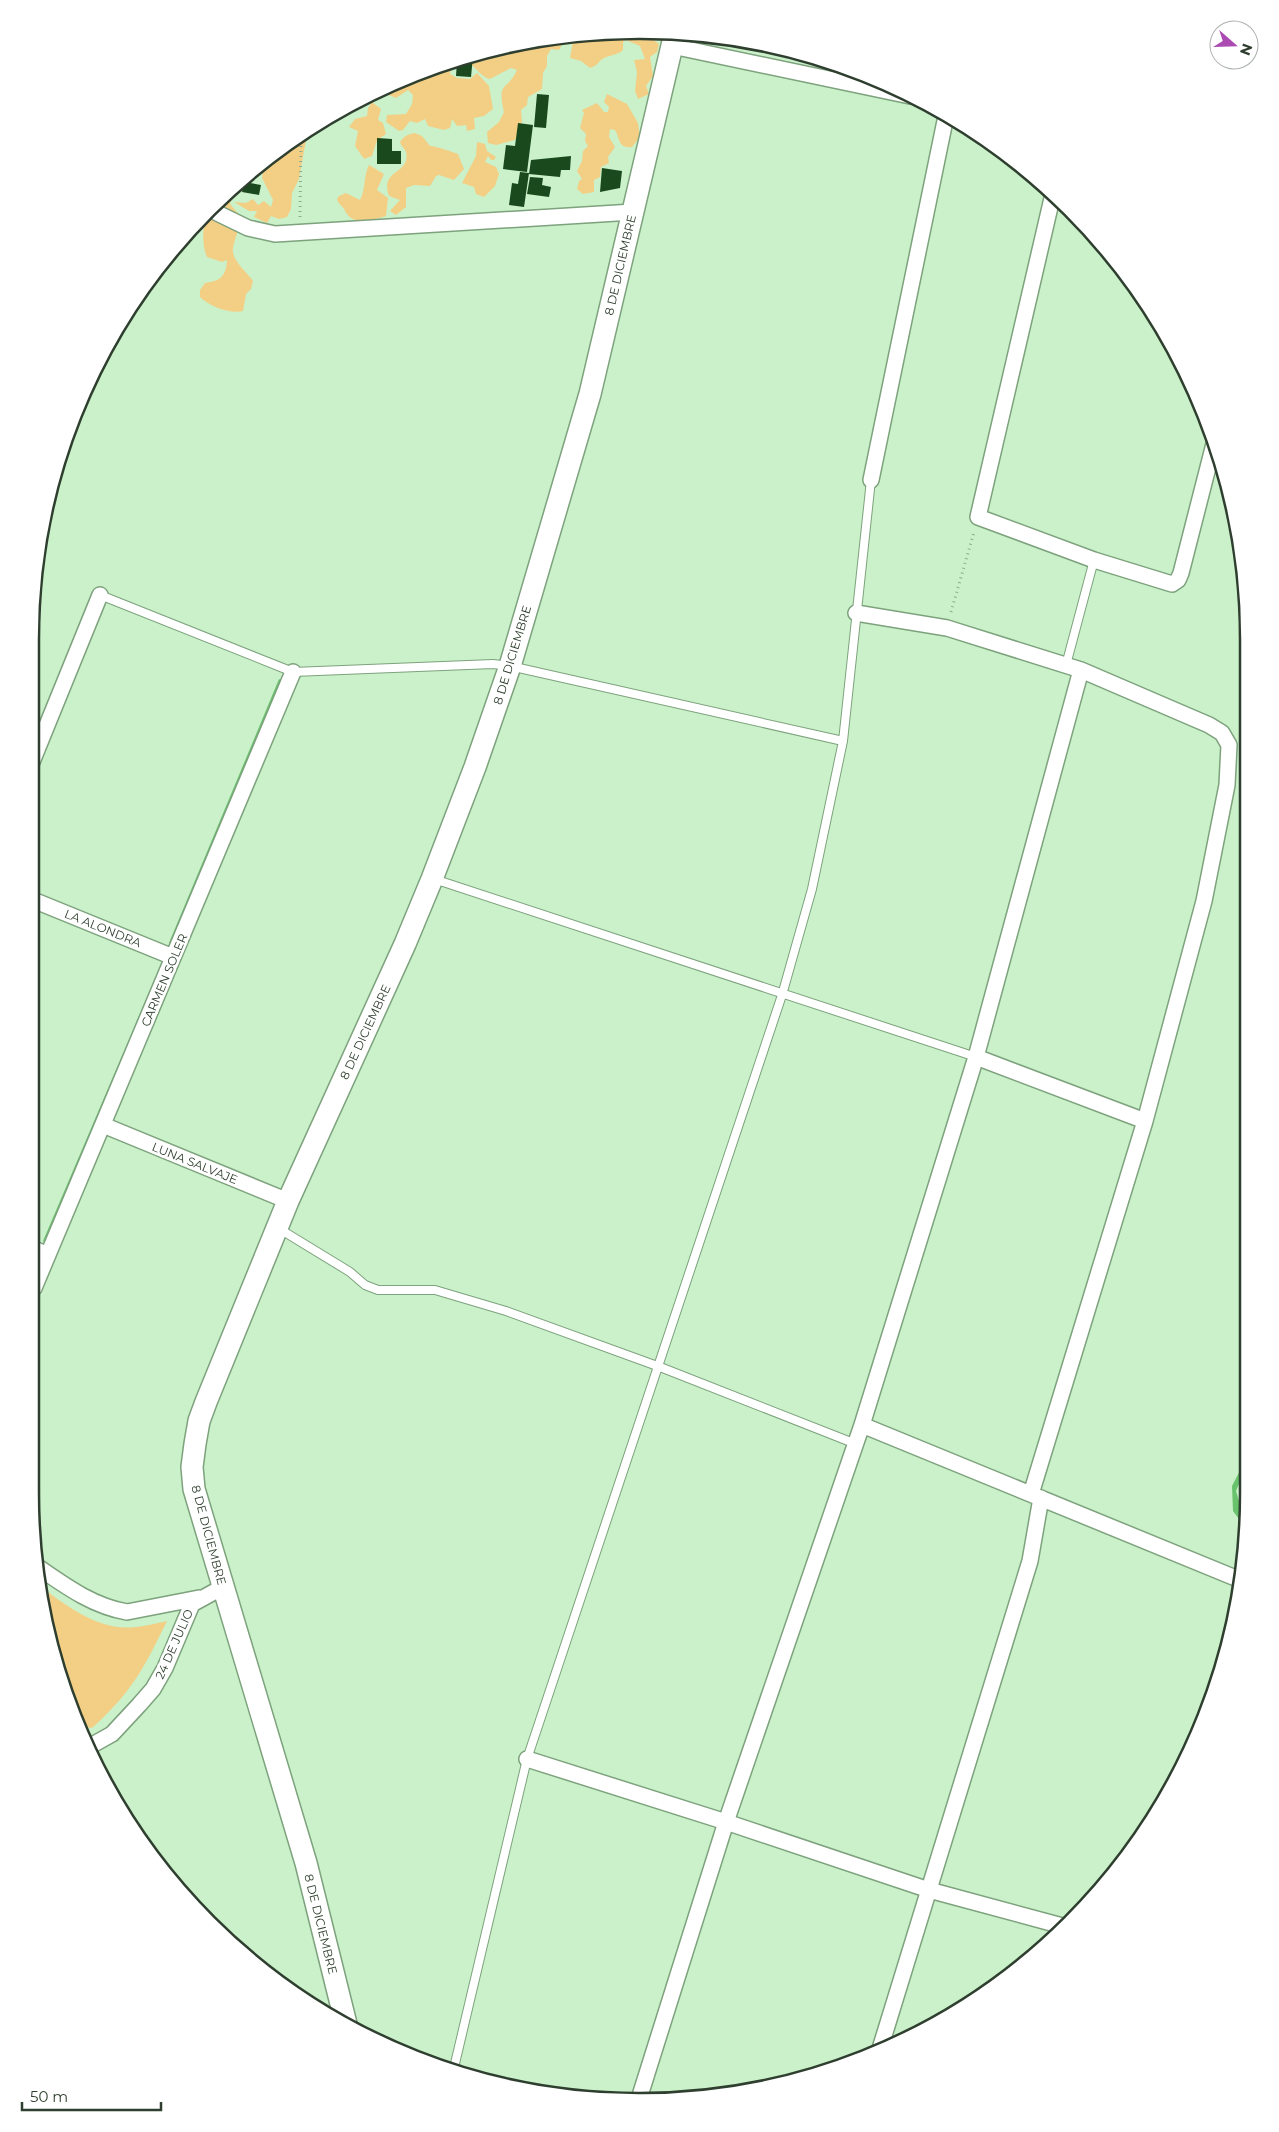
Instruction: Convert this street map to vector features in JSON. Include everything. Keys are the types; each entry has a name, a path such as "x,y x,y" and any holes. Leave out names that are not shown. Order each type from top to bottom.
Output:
{"street":[{"path":"674,40 879,89"},
{"name":"8 DE DICIEMBRE","path":"344,2016 306,1863 194,1488 192,1468 195,1444 203,1408 277,1227 405,944 432,879 475,767 510,666 590,394 674,40"},
{"path":"871,480 945,122"},
{"path":"1051,202 978,517 1094,560 1172,584 1178,580 1211,455"},
{"path":"217,213 248,228 275,234 633,212"},
{"path":"39,745 100,595"},
{"path":"856,613 947,628 1081,670 1210,725 1222,732 1229,745 1227,785 1204,900 1145,1121 1036,1496 1030,1561 882,2042"},
{"path":"641,2093 726,1822 856,1444 976,1057 1081,670"},
{"name":"CARMEN SOLER","path":"41,1252 103,1125 293,672"},
{"name":"LA ALONDRA","path":"39,903 173,957"},
{"path":"976,1057 1145,1121"},
{"name":"LUNA SALVAJE","path":"103,1125 288,1201"},
{"path":"862,1425 1234,1577"},
{"path":"44,1571 85,1598 116,1610 128,1612 199,1598"},
{"name":"24 DE JULIO","path":"94,1743 112,1734 153,1689 165,1668 187,1612 199,1598 222,1586"},
{"path":"527,1759 726,1822 929,1890 1056,1924"}],"lane":[{"path":"455,2064 527,1759 660,1367 782,995 812,888 843,741 871,480"},
{"path":"1066,665 1094,560"},
{"path":"100,595 293,672 493,664 510,666 843,741"},
{"path":"432,879 976,1057"},
{"path":"277,1227 350,1272 366,1285 378,1290 435,1290 506,1312 660,1367 856,1444"}],"path":[{"path":"299,232 301,144"},
{"path":"947,628 978,517"}],"shaded area":[{"path":"640,39 653,39 659,44 657,52 650,57 653,76 646,86 649,94 638,99 635,91 637,72 634,60 645,59 640,46 626,40 623,42 623,50 621,52 604,58 590,68 581,61 570,58 573,43"},
{"path":"562,44 559,50 551,49 547,56 542,89 528,97 527,105 521,110 522,122 515,140 496,145 488,143 487,132 499,122 504,112 502,91 517,70 511,68 490,79 484,77 470,64 522,50"},
{"path":"451,70 450,74 457,78 470,79 477,73 489,86 493,109 484,116 474,118 475,129 467,131 466,125 457,126 452,119 450,128 444,130 428,126 425,119 417,123 410,121 403,130 399,131 386,122 387,115 406,114 412,104 413,95 408,90 396,98 389,95 410,84"},
{"path":"607,94 627,104 638,123 640,137 632,147 627,147 622,145 615,130 610,129 609,137 615,147 608,157 609,163 601,167 600,177 594,180 594,192 583,194 577,189 579,181 582,179 577,171 582,161 583,151 588,146 585,141 586,134 580,128 584,113 582,110 597,103 604,112 608,112 609,107 604,102"},
{"path":"372,102 381,109 378,120 383,123 386,134 377,140 372,156 364,159 355,146 358,131 349,127 355,119 367,116 368,108"},
{"path":"415,133 422,136 430,146 458,154 464,169 454,180 439,175 436,176 430,186 414,185 406,188 406,207 396,215 390,211 400,200 389,196 388,181 404,165 406,159 405,149 400,142 406,136"},
{"path":"306,140 299,179 292,193 291,209 287,217 279,219 271,216 267,223 254,217 257,211 249,211 234,202 246,203 253,199 258,205 264,201 271,207 273,200 262,178 263,172"},
{"path":"477,142 485,144 487,151 496,157 494,160 491,160 488,156 485,162 496,167 499,174 495,186 484,197 476,194 474,187 462,183 476,156"},
{"path":"369,165 384,174 377,190 388,198 386,216 362,221 356,220 347,214 337,199 346,193 360,200"},
{"path":"232,199 230,204 241,217 233,248 234,257 253,281 251,289 246,294 243,311 220,309 200,297 200,290 205,283 222,277 227,260 222,262 207,257 203,239 204,227"},
{"path":"279,679 281,680 171,944 169,943"},
{"path":"163,963 44,1242 43,1241"},
{"path":"1240,1471 1240,1482 1236,1491 1240,1504 1239,1519 1233,1511 1232,1486"},
{"path":"47,1592 84,1615 109,1625 136,1627 167,1621 136,1679 117,1703 92,1728 86,1727 71,1686 59,1648"}],"building":[{"path":"472,63 471,77 456,76 457,68"},
{"path":"537,94 549,95 546,128 534,127"},
{"path":"518,123 533,125 527,172 503,169 506,145 515,146"},
{"path":"377,138 392,139 392,151 401,151 401,164 377,164"},
{"path":"571,156 570,170 561,170 560,177 529,174 531,160"},
{"path":"602,168 622,171 620,188 600,192"},
{"path":"520,172 529,173 524,207 509,205 512,183 518,184"},
{"path":"530,177 543,178 542,185 551,187 549,197 527,194"},
{"path":"249,183 261,185 259,195 242,192 243,188"}]}
